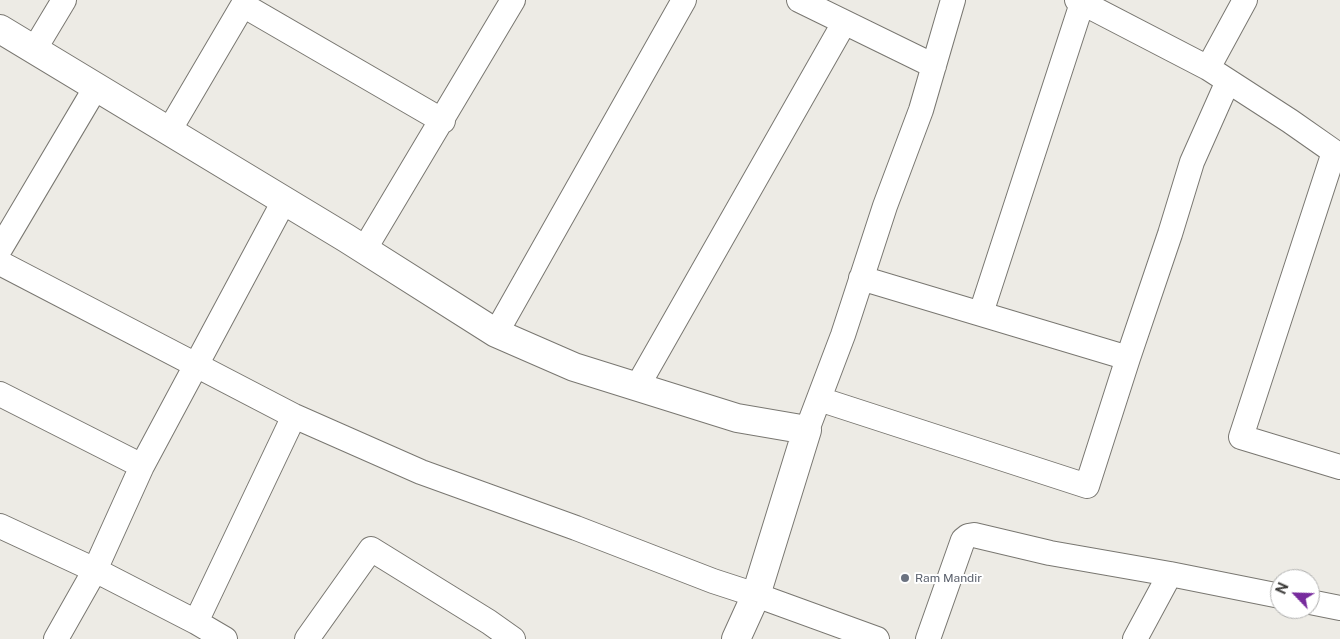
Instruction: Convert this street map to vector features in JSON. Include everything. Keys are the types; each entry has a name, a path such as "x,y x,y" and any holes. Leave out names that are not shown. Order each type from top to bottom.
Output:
{"street":[{"path":"34,50 64,0"},
{"path":"364,250 514,0"},
{"path":"496,333 684,0"},
{"path":"799,0 934,66"},
{"path":"736,639 756,595 807,430 842,335 885,206 921,110 953,0"},
{"path":"1208,68 1245,0"},
{"path":"980,313 1081,1 1208,68 1337,154 1241,437 1340,467"},
{"path":"169,131 245,2 443,121"},
{"path":"636,387 844,23"},
{"path":"0,29 364,250 496,333 574,367 636,387 737,418 807,430"},
{"path":"819,399 1087,486 1192,162 1228,82"},
{"path":"0,249 8,218 96,87"},
{"path":"56,639 96,570 142,466 284,201"},
{"path":"0,263 294,416 421,472 576,528 713,581 877,639"},
{"path":"861,278 1128,358"},
{"path":"0,394 142,466"},
{"path":"196,622 294,416"},
{"path":"0,526 96,570 225,639"},
{"path":"928,639 964,540 968,536 974,535 1050,553 1270,594"},
{"path":"308,639 371,549 514,639"},
{"path":"1135,639 1170,574"},
{"path":"1320,604 1340,608"}],"place":[{"name":"Ram Mandir","path":"905,578"}]}
